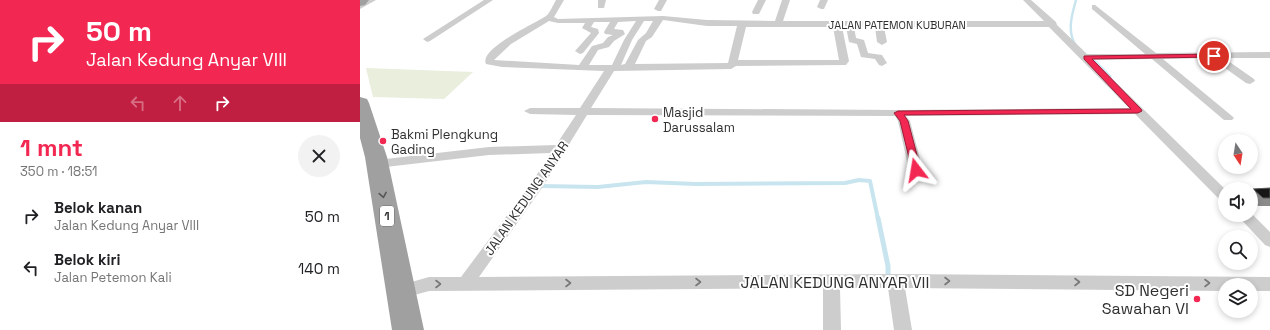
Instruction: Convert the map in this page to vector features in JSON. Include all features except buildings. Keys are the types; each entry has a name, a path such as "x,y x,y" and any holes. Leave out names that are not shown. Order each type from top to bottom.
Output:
{"highway":[{"name":"1","path":"360,103 370,165 408,330"}],"street":[{"path":"360,7 372,0"},
{"path":"427,39 489,0"},
{"path":"560,0 550,17 516,38 489,59 489,62 498,64 582,68 728,66 732,63 843,63 844,61 837,25"},
{"path":"628,68 642,40 649,35 663,0"},
{"path":"756,12 762,0"},
{"path":"778,25 786,0"},
{"path":"1027,0 1089,57 1138,111 1218,190"},
{"path":"1095,7 1156,56 1228,118"},
{"name":"JALAN PATEMON KUBURAN","path":"550,17 553,20 591,20 642,18 658,14 707,23 778,25 1053,24"},
{"path":"584,111 613,68 642,18"},
{"path":"582,68 595,48 606,46 611,39 621,34 620,32 608,32 616,19"},
{"path":"580,51 595,34 594,31 586,28 591,20"},
{"path":"732,63 742,24"},
{"path":"850,25 852,40 861,42 864,55 879,57 882,63"},
{"path":"879,25 882,42"},
{"path":"1089,57 1270,55"},
{"path":"1214,56 1250,81"},
{"path":"530,111 898,113 1138,111"},
{"name":"JALAN KEDUNG ANYAR","path":"465,284 536,186 558,149 584,111"},
{"path":"898,113 904,121 916,170"},
{"path":"370,165 489,151 558,149"},
{"path":"1251,222 1269,239"},
{"path":"831,281 832,330"},
{"name":"JALAN KEDUNG ANYAR VII","path":"400,292 429,284 831,281 1270,284"},
{"path":"891,281 903,330"}],"green space":[{"path":"366,68 473,72 444,99 373,97"}],"waterway":[{"path":"1075,44 1071,34 1071,28 1076,0"},
{"path":"1092,59 1110,77"},
{"path":"539,186 598,187 646,182 696,184 845,183 859,180 870,181 878,219"},
{"path":"878,218 888,266 888,278"}],"place":[{"name":"Masjid Darussalam","path":"655,119"},
{"name":"Bakmi Plengkung Gading","path":"383,141"},
{"name":"SD Negeri Sawahan VI","path":"1197,299"}],"route":[{"path":"916,170 904,121 898,113 1138,111 1086,57 1214,56"}]}
